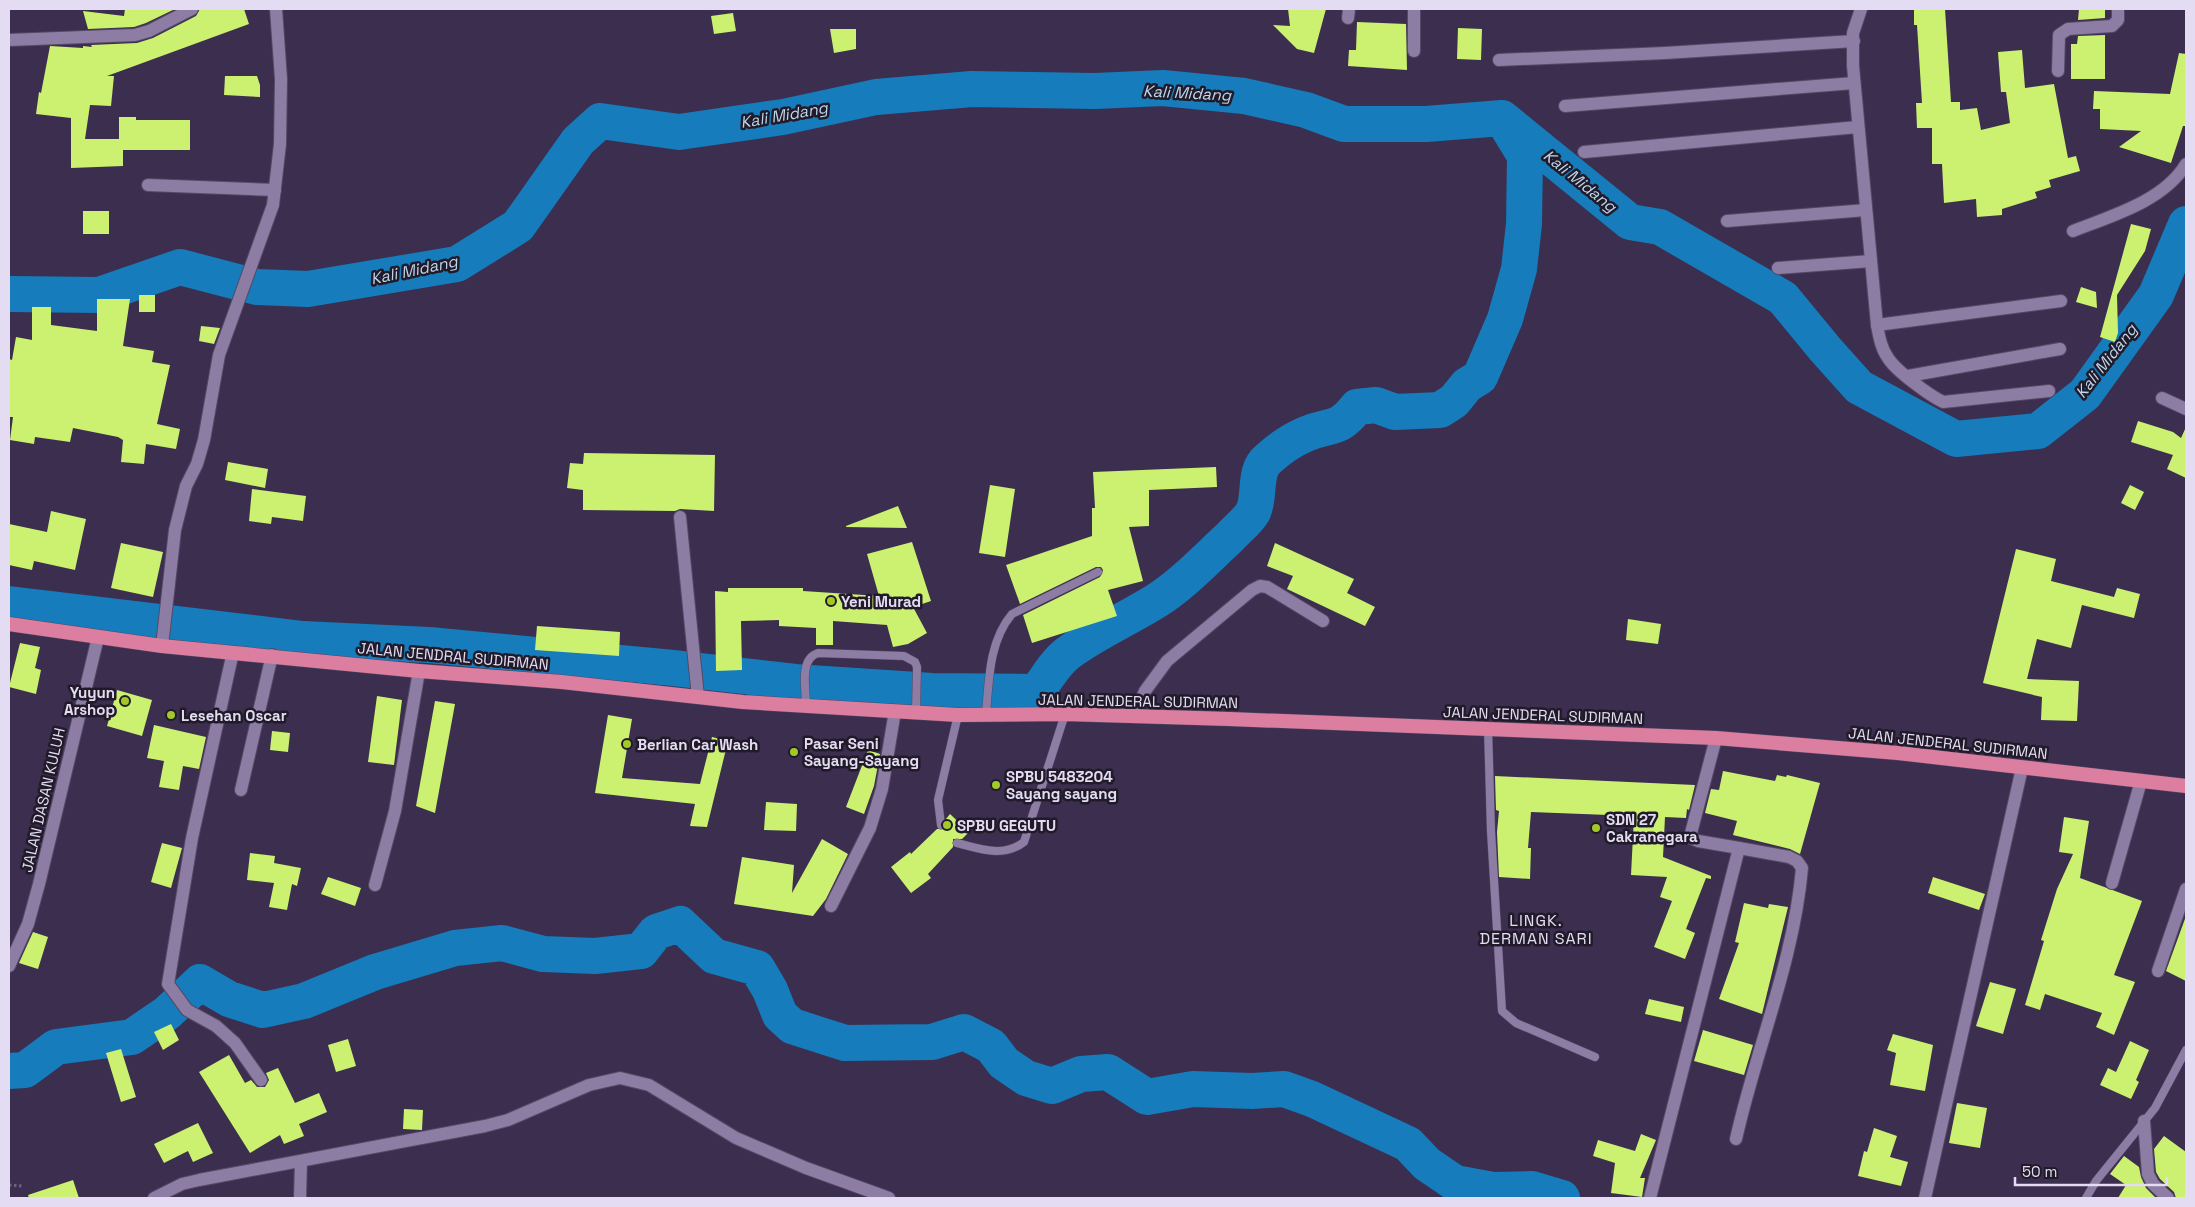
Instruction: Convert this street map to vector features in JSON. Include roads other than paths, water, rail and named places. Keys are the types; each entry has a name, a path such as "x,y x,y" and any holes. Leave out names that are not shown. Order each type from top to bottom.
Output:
{"highway":[{"name":"JALAN JENDRAL SUDIRMAN","path":"9,624 162,646 272,655 419,671 562,682 698,697 895,711"},
{"name":"JALAN JENDERAL SUDIRMAN","path":"895,711 958,716 986,714 1134,716 1716,738 1898,753 2186,786"}],"street":[{"path":"9,40 135,35 192,9"},
{"path":"162,646 175,530 186,486 197,464 204,440 219,355 229,323 259,249 276,190 280,144 281,80 276,9"},
{"path":"1414,9 1414,51"},
{"path":"1861,9 1853,33 1854,83 1877,325 1879,338 1888,359 1929,396 1943,402 2049,391"},
{"path":"2058,71 2059,35 2068,29 2112,26 2118,20 2118,9"},
{"path":"1499,60 1665,54 1854,41"},
{"path":"1565,106 1854,83"},
{"path":"1584,152 1858,127"},
{"path":"2073,231 2128,210 2160,190 2181,173 2186,164"},
{"path":"148,186 276,190"},
{"path":"1727,221 1866,210"},
{"path":"1778,268 1870,262"},
{"path":"1877,325 2061,301"},
{"path":"1908,376 2060,349"},
{"path":"2162,398 2186,409"},
{"path":"680,517 698,697"},
{"path":"1134,716 1145,691 1167,661 1252,590 1267,586 1323,621"},
{"name":"JALAN DASAN KULUH","path":"9,966 28,924 39,884 98,637"},
{"path":"234,652 192,838 169,964 168,984 190,1013 216,1026 236,1043 261,1080"},
{"path":"241,790 272,655"},
{"path":"375,885 395,811 419,671"},
{"path":"831,906 870,828 882,789 895,711"},
{"path":"1716,738 1691,833 1693,839 1789,857 1797,861 1802,868 1782,978 1759,1049 1736,1140"},
{"path":"1925,1198 2022,768"},
{"path":"2112,883 2141,781"},
{"path":"1650,1198 1739,848"},
{"path":"2158,971 2186,889"},
{"path":"154,1198 182,1184 199,1180 508,1120 589,1085 620,1078 649,1085 736,1138 806,1168 889,1198"},
{"path":"2144,1121 2148,1174 2153,1184 2168,1198"},
{"path":"300,1198 301,1161"}],"lane":[{"path":"986,714 996,641 1002,625 1012,614 1098,572"},
{"path":"806,705 806,667 807,660 812,655 818,653 904,656 915,662 917,672 916,712"},
{"path":"957,843 996,852 1014,850 1024,842 1065,714"},
{"path":"941,824 938,800 958,716"},
{"path":"1488,728 1491,831 1502,1011 1516,1023 1595,1057"},
{"path":"2086,1198 2096,1181 2155,1108 2186,1050"}],"waterway":[{"name":"Kali Midang","path":"9,294 99,295 180,267 257,287 308,289 457,264 518,226 578,141 600,121 679,132 783,117 876,97 972,89 1095,91 1163,88 1244,96 1306,110 1344,124 1426,124 1502,118 1630,222 1660,227 1783,298 1859,387 1956,439 2038,431 2085,394 2156,295 2186,224"},
{"path":"9,604 303,639 429,645 673,668 795,682 932,691 1037,692 1063,657 1089,639 1145,608 1176,587 1242,525 1253,512 1257,498 1260,470 1263,464 1281,448 1306,434 1339,424 1357,407 1376,405 1395,412 1440,410 1454,401 1467,385 1480,377 1505,319 1519,269 1524,224 1525,156 1505,123"},
{"path":"9,1071 25,1070 56,1047 132,1037 167,1013 200,982 229,999 263,1010 304,1001 375,972 455,948 502,943 543,954 595,956 641,951 656,932 680,924 714,956 757,968 770,990 780,1015 792,1026 845,1043 932,1042 964,1032 991,1046 1004,1063 1026,1078 1052,1086 1081,1074 1108,1072 1147,1097 1193,1089 1252,1091 1284,1089 1312,1099 1408,1144 1427,1164 1455,1183 1493,1190 1532,1189 1562,1198"}],"place":[{"name":"Yeni Murad","path":"831,601"},
{"name":"Yuyun Arshop","path":"125,701"},
{"name":"Lesehan Oscar","path":"171,715"},
{"name":"Berlian Car Wash","path":"627,744"},
{"name":"Pasar Seni Sayang-Sayang","path":"794,752"},
{"name":"SPBU 5483204 Sayang sayang","path":"996,785"},
{"name":"SPBU GEGUTU","path":"947,825"},
{"name":"SDN 27 Cakranegara","path":"1596,828"}],"district":[{"name":"LINGK. DERMAN SARI","path":"1536,929"}]}
